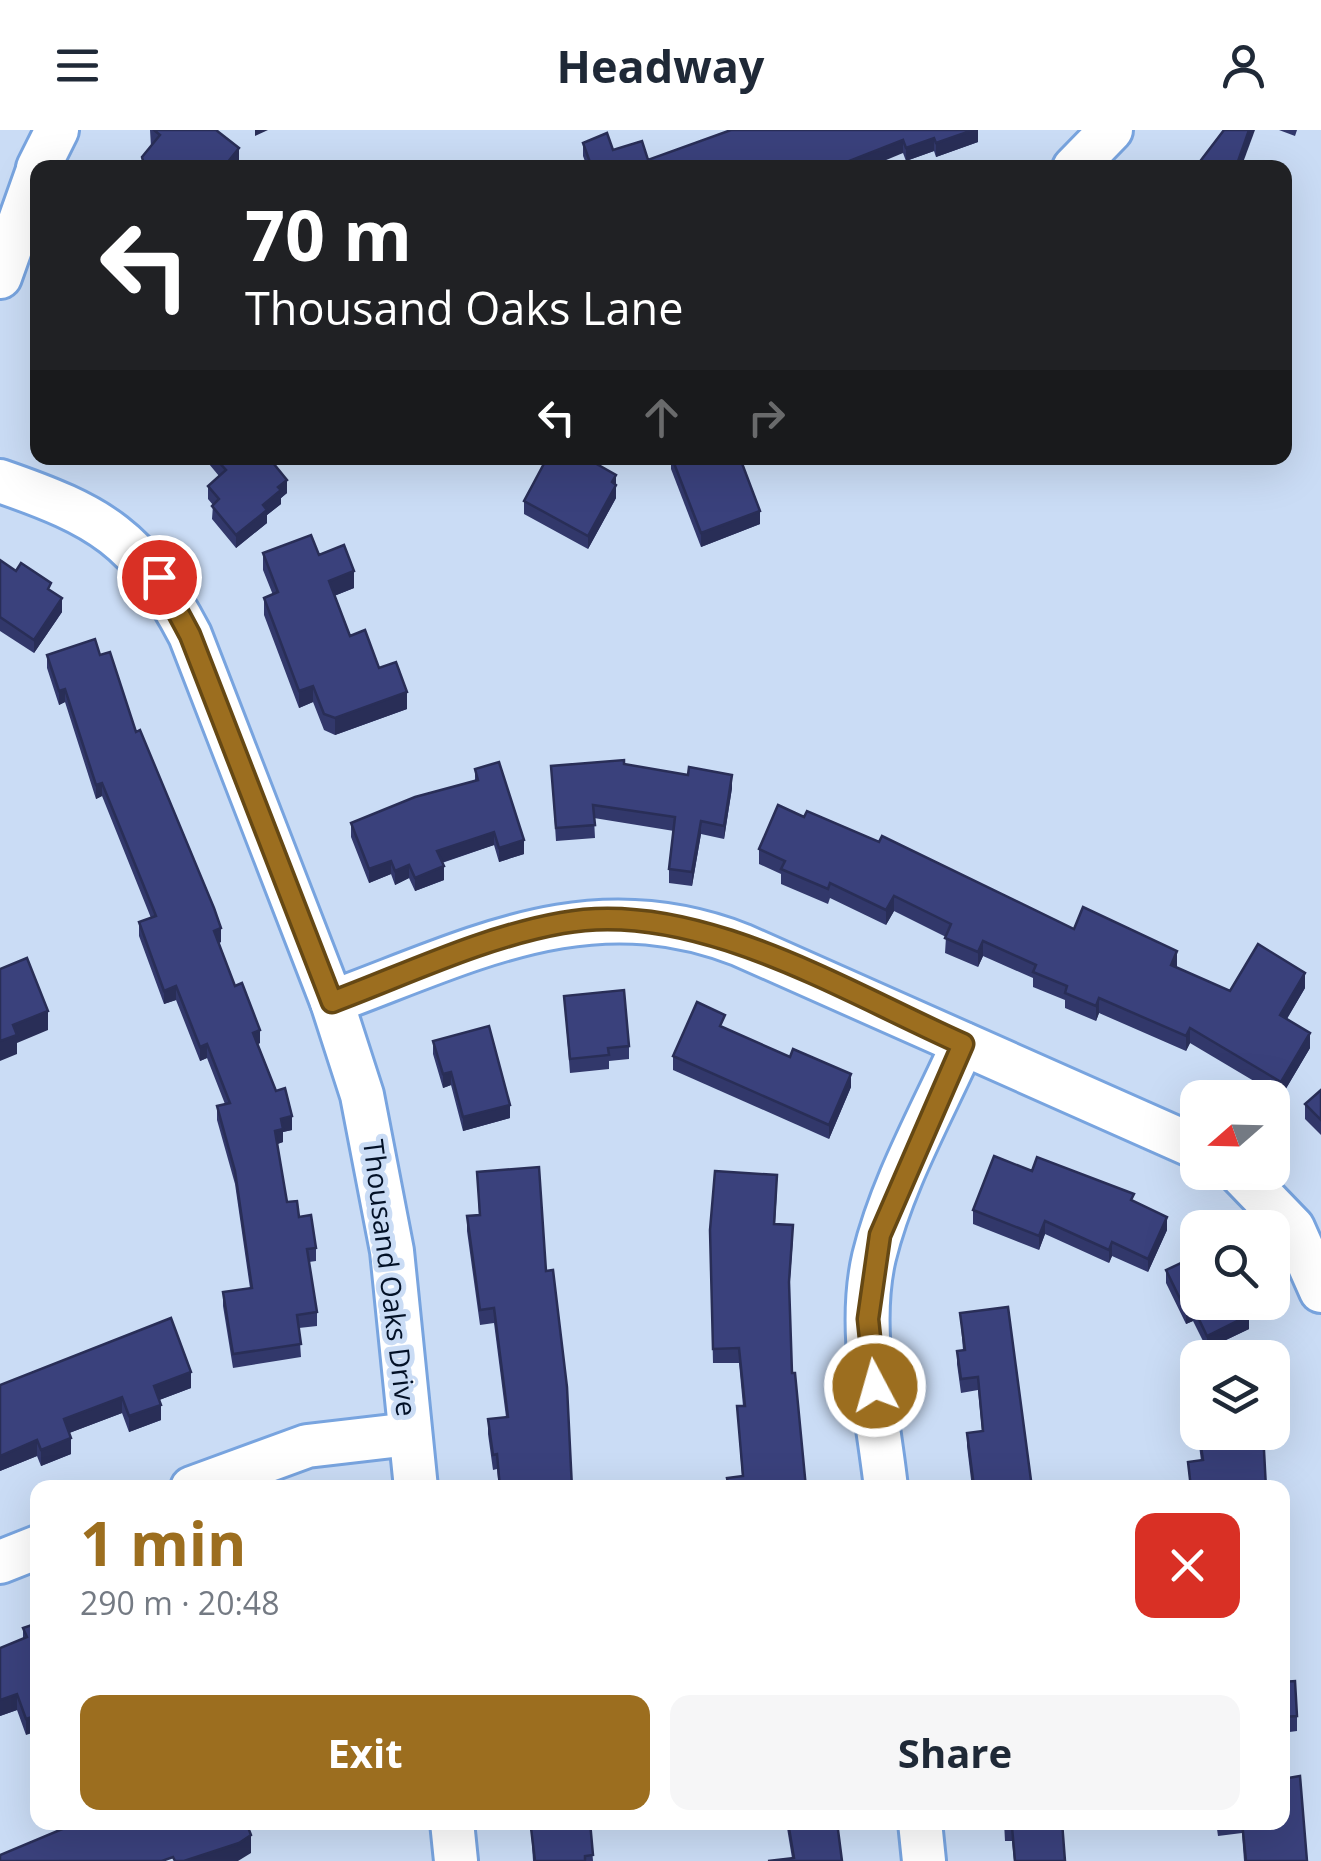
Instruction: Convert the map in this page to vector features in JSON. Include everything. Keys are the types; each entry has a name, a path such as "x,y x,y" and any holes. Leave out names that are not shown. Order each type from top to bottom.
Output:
{"street":[{"path":"42,160 57,130"},
{"path":"1082,160 1111,130"},
{"path":"0,277 30,192"},
{"name":"Thousand Oaks Drive","path":"0,481 84,513 112,531 159,577 190,635 332,1002 370,1126 392,1251 415,1480"},
{"path":"332,1002 532,929 580,920 646,920 725,938 1180,1140"},
{"path":"885,1480 868,1319 874,1258 888,1212 963,1044"},
{"path":"1256,1190 1293,1228 1321,1291"},
{"path":"213,1480 294,1449 410,1434"},
{"path":"0,1562 30,1551"},
{"path":"453,1830 456,1861"},
{"path":"921,1830 924,1861"}],"building":[{"path":"154,130 216,130 239,148 229,160 143,160 160,135"},
{"path":"731,130 973,130 906,148 903,140 852,160 648,160"},
{"path":"1224,130 1249,130 1238,160 1201,160"},
{"path":"607,133 613,150 642,141 648,160 589,160 583,143"},
{"path":"221,465 275,465 287,480 263,505 267,510 236,535 212,506 219,499 208,486 226,470"},
{"path":"543,465 598,465 616,475 612,482 616,485 588,536 524,501"},
{"path":"675,465 743,465 760,511 701,533"},
{"path":"311,535 319,555 344,545 354,571 329,581 350,636 365,630 379,668 396,662 407,692 335,718 324,714 313,686 299,691 264,598 278,592 263,553"},
{"path":"0,560 16,571 21,563 51,583 48,589 62,598 34,640 0,617"},
{"path":"95,639 100,655 110,652 136,732 140,730 214,908 221,928 214,931 235,986 242,983 260,1030 253,1033 276,1091 285,1088 292,1116 281,1119 283,1129 275,1131 287,1202 297,1201 299,1217 311,1215 316,1248 307,1249 317,1312 297,1315 301,1344 233,1354 223,1292 252,1288 235,1171 217,1106 230,1103 207,1044 200,1047 176,986 164,991 139,922 156,916 102,783 96,785 65,689 59,691 47,655"},
{"path":"624,760 624,764 688,775 689,767 732,775 724,826 701,821 692,872 669,869 675,817 593,805 595,825 556,828 551,766"},
{"path":"499,762 524,840 499,848 494,832 437,851 444,866 415,878 409,865 395,871 391,861 369,869 351,823 415,797 478,780 475,769"},
{"path":"778,805 804,817 807,811 879,842 882,836 1074,929 1083,907 1177,951 1171,965 1230,991 1258,944 1305,973 1280,1015 1310,1033 1282,1080 1278,1080 1190,1028 1186,1036 1099,998 1096,1006 1065,993 1067,986 1033,972 1036,965 983,941 978,952 945,938 951,924 894,896 886,910 830,883 828,889 781,869 785,861 759,849"},
{"path":"27,958 48,1011 13,1025 17,1035 0,1041 0,969"},
{"path":"624,990 629,1046 608,1048 609,1055 570,1059 564,996"},
{"path":"697,1002 725,1015 720,1026 790,1057 793,1049 851,1074 829,1125 673,1056"},
{"path":"489,1026 510,1105 463,1117 451,1072 443,1074 433,1041"},
{"path":"1321,1090 1321,1120 1305,1104"},
{"path":"994,1156 1032,1171 1037,1157 1134,1194 1131,1200 1167,1217 1148,1259 1112,1242 1109,1250 1045,1221 1039,1236 973,1210"},
{"path":"539,1167 546,1271 553,1270 567,1387 572,1480 499,1480 488,1419 508,1417 494,1308 480,1310 467,1216 480,1215 477,1172"},
{"path":"715,1171 777,1175 774,1224 793,1225 789,1282 792,1373 805,1480 727,1480 743,1476 737,1406 745,1406 739,1348 713,1349 710,1230"},
{"path":"1180,1263 1180,1299 1166,1270"},
{"path":"1008,1307 1031,1480 973,1480 967,1433 983,1431 978,1377 961,1379 957,1351 965,1350 960,1313"},
{"path":"171,1318 191,1372 154,1386 161,1405 129,1416 122,1397 64,1419 71,1438 41,1450 37,1440 0,1456 0,1385"},
{"path":"1199,1320 1239,1320 1207,1336"},
{"path":"1202,1450 1264,1450 1266,1480 1190,1480 1188,1462 1203,1460"},
{"path":"30,1626 30,1718 26,1719 17,1694 0,1700 0,1648 27,1637 23,1628"},
{"path":"1290,1681 1295,1681 1297,1716 1290,1716"},
{"path":"1300,1776 1307,1861 1246,1861 1243,1830 1290,1830 1290,1778"},
{"path":"60,1830 249,1830 251,1835 239,1843 184,1861 175,1861 173,1857 162,1861 0,1861 0,1855"},
{"path":"531,1830 591,1830 593,1855 585,1856 585,1861 535,1861"},
{"path":"789,1830 838,1830 842,1861 768,1861 794,1858"},
{"path":"1012,1830 1063,1830 1065,1861 1015,1861"}],"route":[{"path":"159,577 190,635 332,1002 532,929 580,920 646,920 725,938 963,1044 888,1212 874,1258 868,1319 875,1386"}]}
